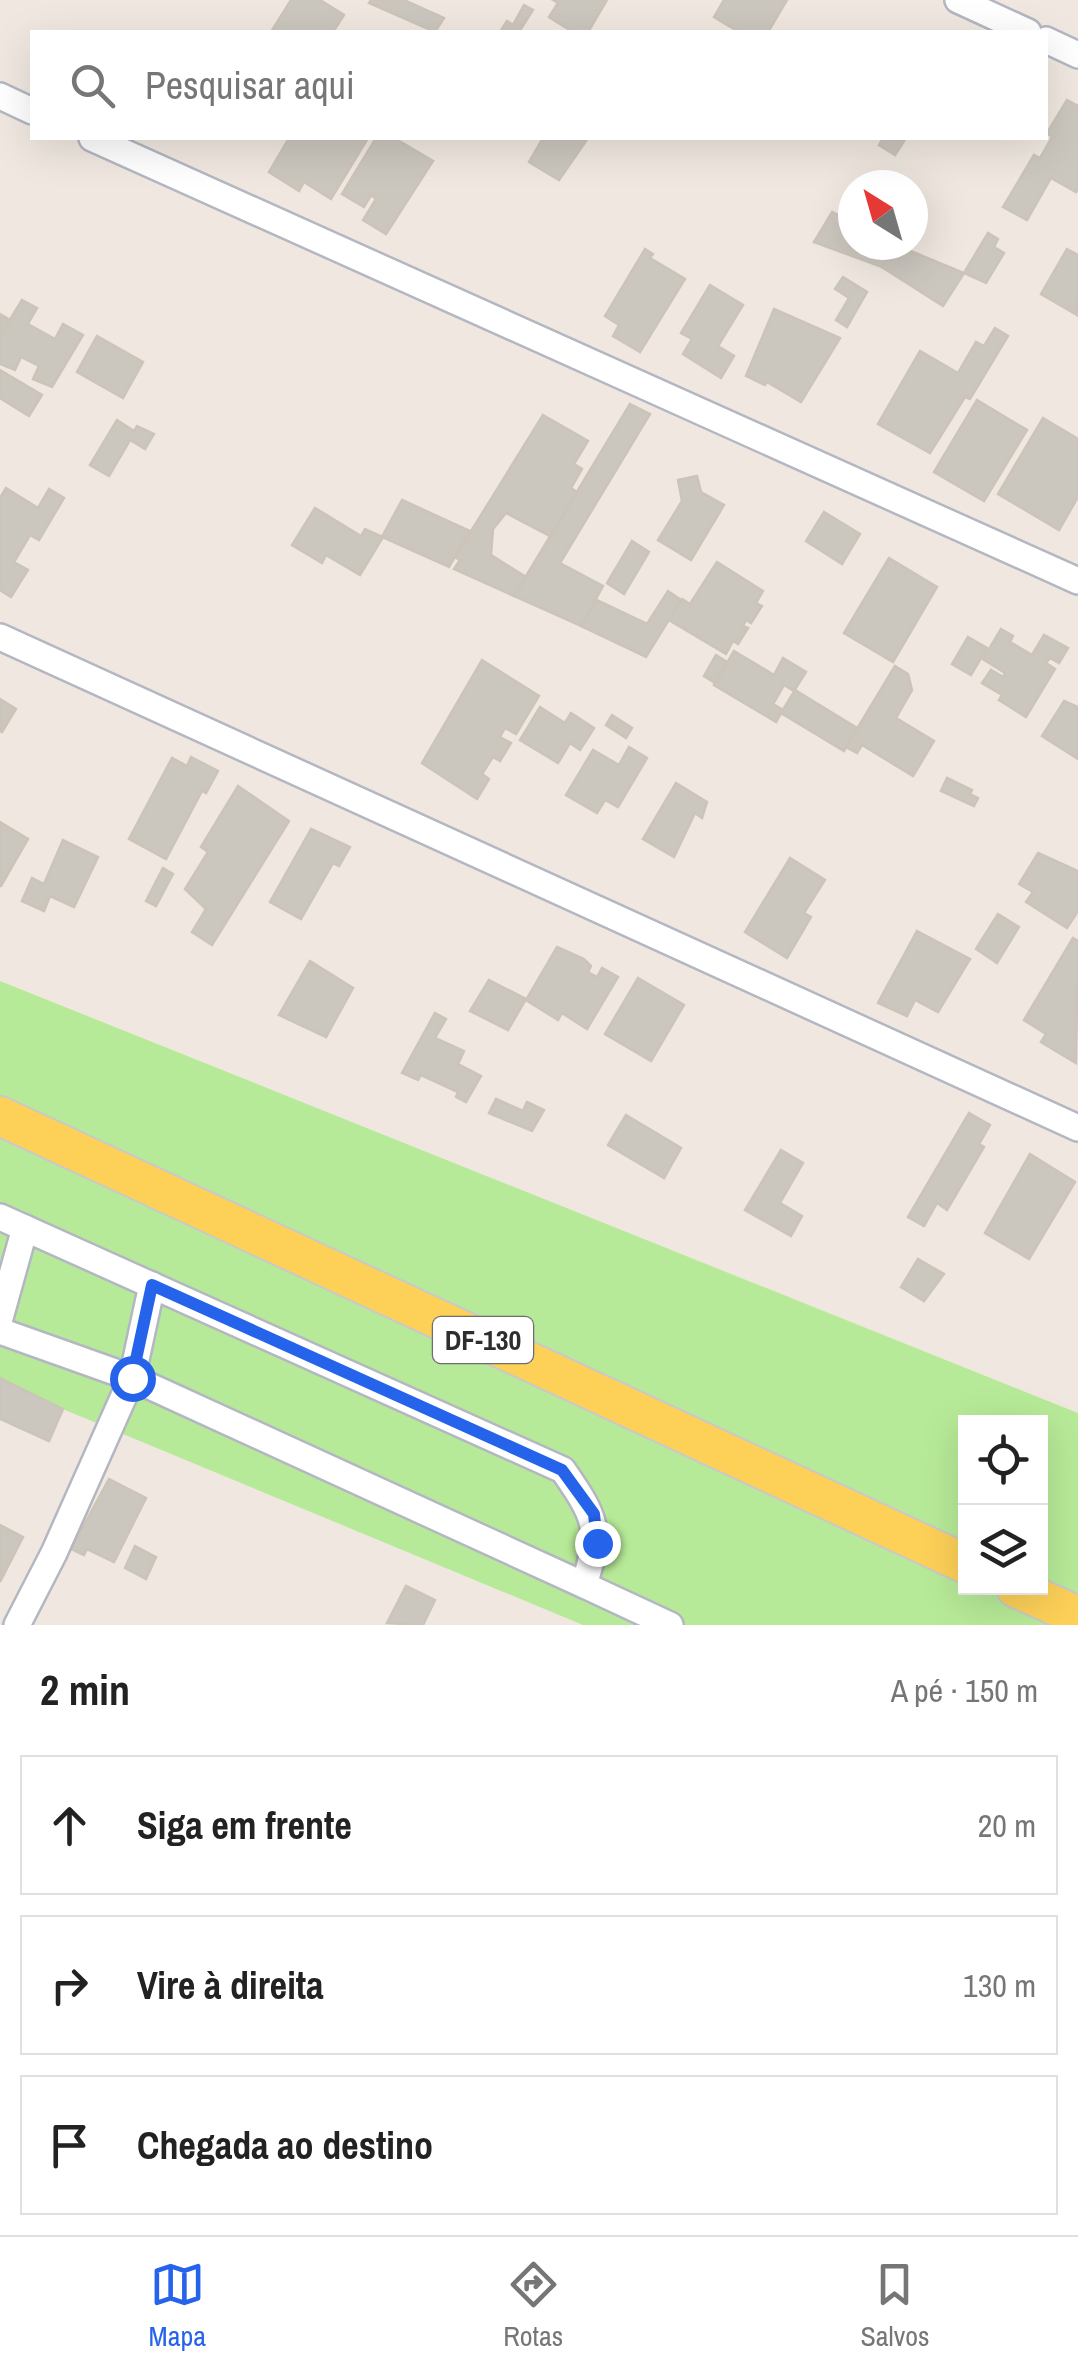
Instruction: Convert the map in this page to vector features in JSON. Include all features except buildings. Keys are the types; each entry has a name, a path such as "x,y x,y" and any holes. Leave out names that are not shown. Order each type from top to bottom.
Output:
{"main road":[{"name":"DF-130","path":"0,1116 958,1560"},
{"path":"1027,1595 1060,1616"}],"street":[{"path":"958,0 1024,30"},
{"path":"1048,41 1078,55"},
{"path":"0,96 30,110"},
{"path":"96,140 1078,581"},
{"path":"0,637 1078,1128"},
{"path":"0,1217 562,1470 594,1514 597,1543 584,1585"},
{"path":"0,1318 25,1228"},
{"path":"17,1625 54,1554 132,1378 152,1285"},
{"path":"0,1332 132,1378 670,1625"}],"green space":[{"path":"0,981 1078,1413 1078,1625 583,1625 0,1383"}],"route":[{"path":"132,1378 152,1285 562,1470 594,1514 597,1543"}]}
